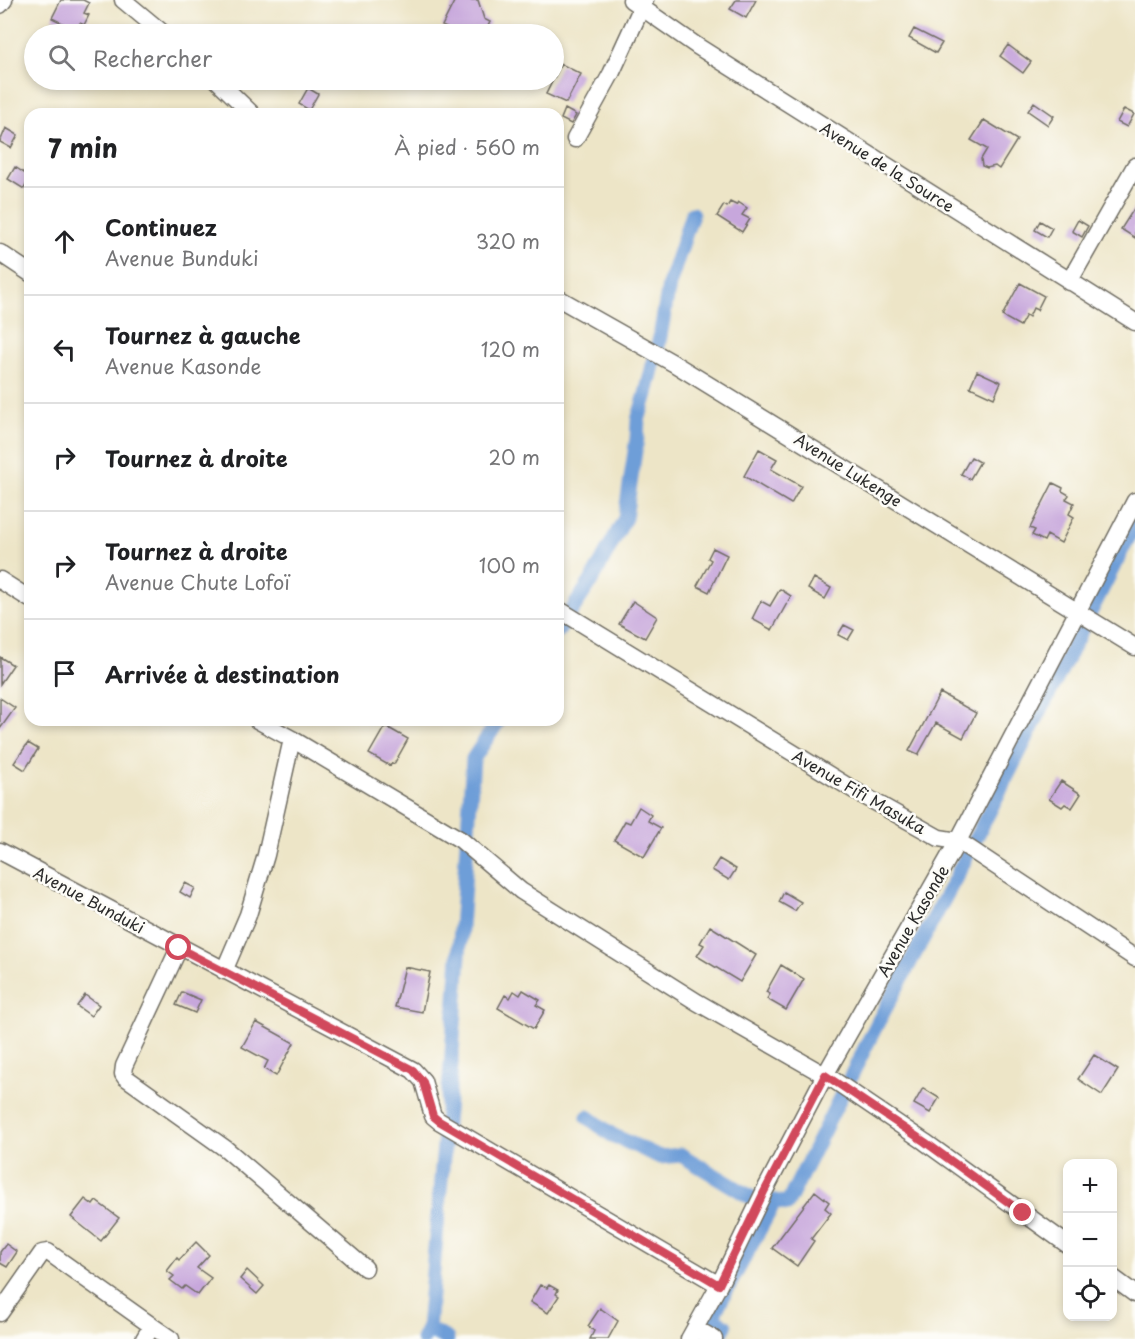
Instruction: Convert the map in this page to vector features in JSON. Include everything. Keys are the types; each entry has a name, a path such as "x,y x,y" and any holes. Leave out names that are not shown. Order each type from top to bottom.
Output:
{"street":[{"path":"0,5 4,0"},
{"path":"123,0 152,24"},
{"name":"Avenue de la Source","path":"575,139 611,74 639,2 707,52 1135,322"},
{"path":"227,90 246,108"},
{"path":"1069,282 1135,166"},
{"path":"0,253 24,269"},
{"name":"Avenue Lukenge","path":"564,301 673,363 1135,647"},
{"name":"Avenue Kasonde","path":"701,1335 719,1285 764,1192 830,1078 958,841 1135,501"},
{"path":"0,580 24,595"},
{"name":"Avenue Fifi Masuka","path":"564,612 857,792 939,838 958,841 1135,958"},
{"path":"268,726 461,840 521,891 697,1002 830,1078 1063,1241"},
{"path":"224,971 248,915 266,855 292,739"},
{"name":"Avenue Bunduki","path":"0,851 179,948 413,1070 423,1082 433,1116 719,1285"},
{"path":"179,948 124,1066 123,1074 226,1149 365,1268"},
{"path":"0,1313 42,1253 46,1251 148,1333 171,1339"},
{"path":"1117,1280 1135,1294"}],"building":[{"path":"61,0 83,0 89,3 84,13 89,15 84,24 64,24 52,18"},
{"path":"455,0 478,0 484,19 490,22 489,24 443,24"},
{"path":"736,0 756,0 746,18 730,9"},
{"path":"914,29 942,43 936,53 909,38"},
{"path":"1008,45 1031,62 1023,73 1000,56"},
{"path":"564,66 581,74 566,103 546,94 548,90 564,90"},
{"path":"307,90 318,94 310,108 299,104"},
{"path":"1034,102 1054,116 1048,125 1028,111"},
{"path":"565,109 576,115 571,124 564,120"},
{"path":"1124,109 1134,114 1127,127 1117,122"},
{"path":"984,120 1017,140 999,169 995,166 987,168 982,166 981,159 987,149 971,140"},
{"path":"6,128 18,135 11,148 0,142"},
{"path":"15,167 24,173 24,189 8,179"},
{"path":"730,202 736,205 738,202 747,208 742,215 750,219 742,232 717,216 724,205 727,207"},
{"path":"1135,207 1135,238 1121,229"},
{"path":"1078,220 1088,226 1082,237 1072,231"},
{"path":"1040,221 1052,228 1047,237 1035,230"},
{"path":"1020,283 1044,296 1037,310 1033,308 1029,317 1026,315 1020,326 1002,316"},
{"path":"977,371 1001,382 994,398 970,387"},
{"path":"759,449 777,459 771,469 801,486 791,504 744,476"},
{"path":"971,457 980,462 970,479 961,474"},
{"path":"1053,483 1063,488 1062,491 1069,495 1066,499 1074,503 1069,514 1074,517 1061,543 1047,535 1044,541 1032,535 1035,530 1030,528"},
{"path":"713,548 727,555 709,592 697,586 711,560 708,558"},
{"path":"814,578 831,588 825,599 808,589"},
{"path":"780,589 791,596 772,630 752,619 761,601 770,606"},
{"path":"633,601 657,617 645,638 619,624"},
{"path":"844,625 854,630 848,640 838,635"},
{"path":"0,657 13,665 0,684"},
{"path":"940,693 976,713 963,738 936,723 918,755 909,751"},
{"path":"0,698 15,708 0,729"},
{"path":"385,726 408,739 394,764 390,766 369,754"},
{"path":"28,743 38,749 25,770 14,763"},
{"path":"1061,781 1081,794 1072,808 1065,804 1062,807 1049,799"},
{"path":"639,807 651,815 648,821 661,828 644,857 614,840 625,821 630,823"},
{"path":"719,859 736,869 729,880 712,870"},
{"path":"185,883 195,888 190,898 180,892"},
{"path":"784,892 801,902 795,911 779,902"},
{"path":"710,926 756,955 740,982 697,956 704,945 700,943"},
{"path":"781,965 804,979 786,1010 767,999 770,994 766,992"},
{"path":"405,967 430,972 422,1012 395,1007"},
{"path":"523,990 540,1000 536,1005 545,1010 534,1029 498,1008 505,995 510,998 514,991 520,995"},
{"path":"182,992 201,1000 195,1013 176,1005"},
{"path":"85,995 99,1005 91,1016 77,1006"},
{"path":"256,1022 294,1043 276,1076 264,1069 268,1061 242,1047"},
{"path":"1094,1055 1118,1070 1102,1095 1078,1079"},
{"path":"923,1088 939,1098 930,1113 914,1104"},
{"path":"815,1191 829,1202 825,1208 831,1213 811,1239 814,1241 797,1266 772,1248"},
{"path":"85,1199 93,1205 96,1201 119,1218 101,1241 71,1217"},
{"path":"196,1242 209,1255 197,1268 211,1278 198,1295 185,1286 182,1289 170,1280 174,1276 167,1271 177,1258 179,1260"},
{"path":"6,1244 17,1252 7,1267 0,1263 0,1252"},
{"path":"247,1270 264,1286 257,1294 240,1279"},
{"path":"540,1285 547,1288 549,1285 558,1290 556,1294 559,1296 548,1313 530,1302"},
{"path":"600,1308 618,1321 608,1339 590,1339 594,1331 588,1326"}],"waterway":[{"path":"564,622 592,580 625,518 638,420 660,337 669,285 692,214"},
{"path":"717,1339 725,1326 712,1317 775,1201 787,1204 878,1022 955,879 1135,524"},
{"path":"423,1339 428,1329 452,1054 473,759 495,726"},
{"path":"588,1117 612,1135 660,1157 681,1155 754,1199 772,1201"},
{"path":"428,1329 447,1339"}],"route":[{"path":"179,948 413,1070 423,1082 433,1116 439,1121 719,1285 825,1075 925,1142 1023,1213"}]}
